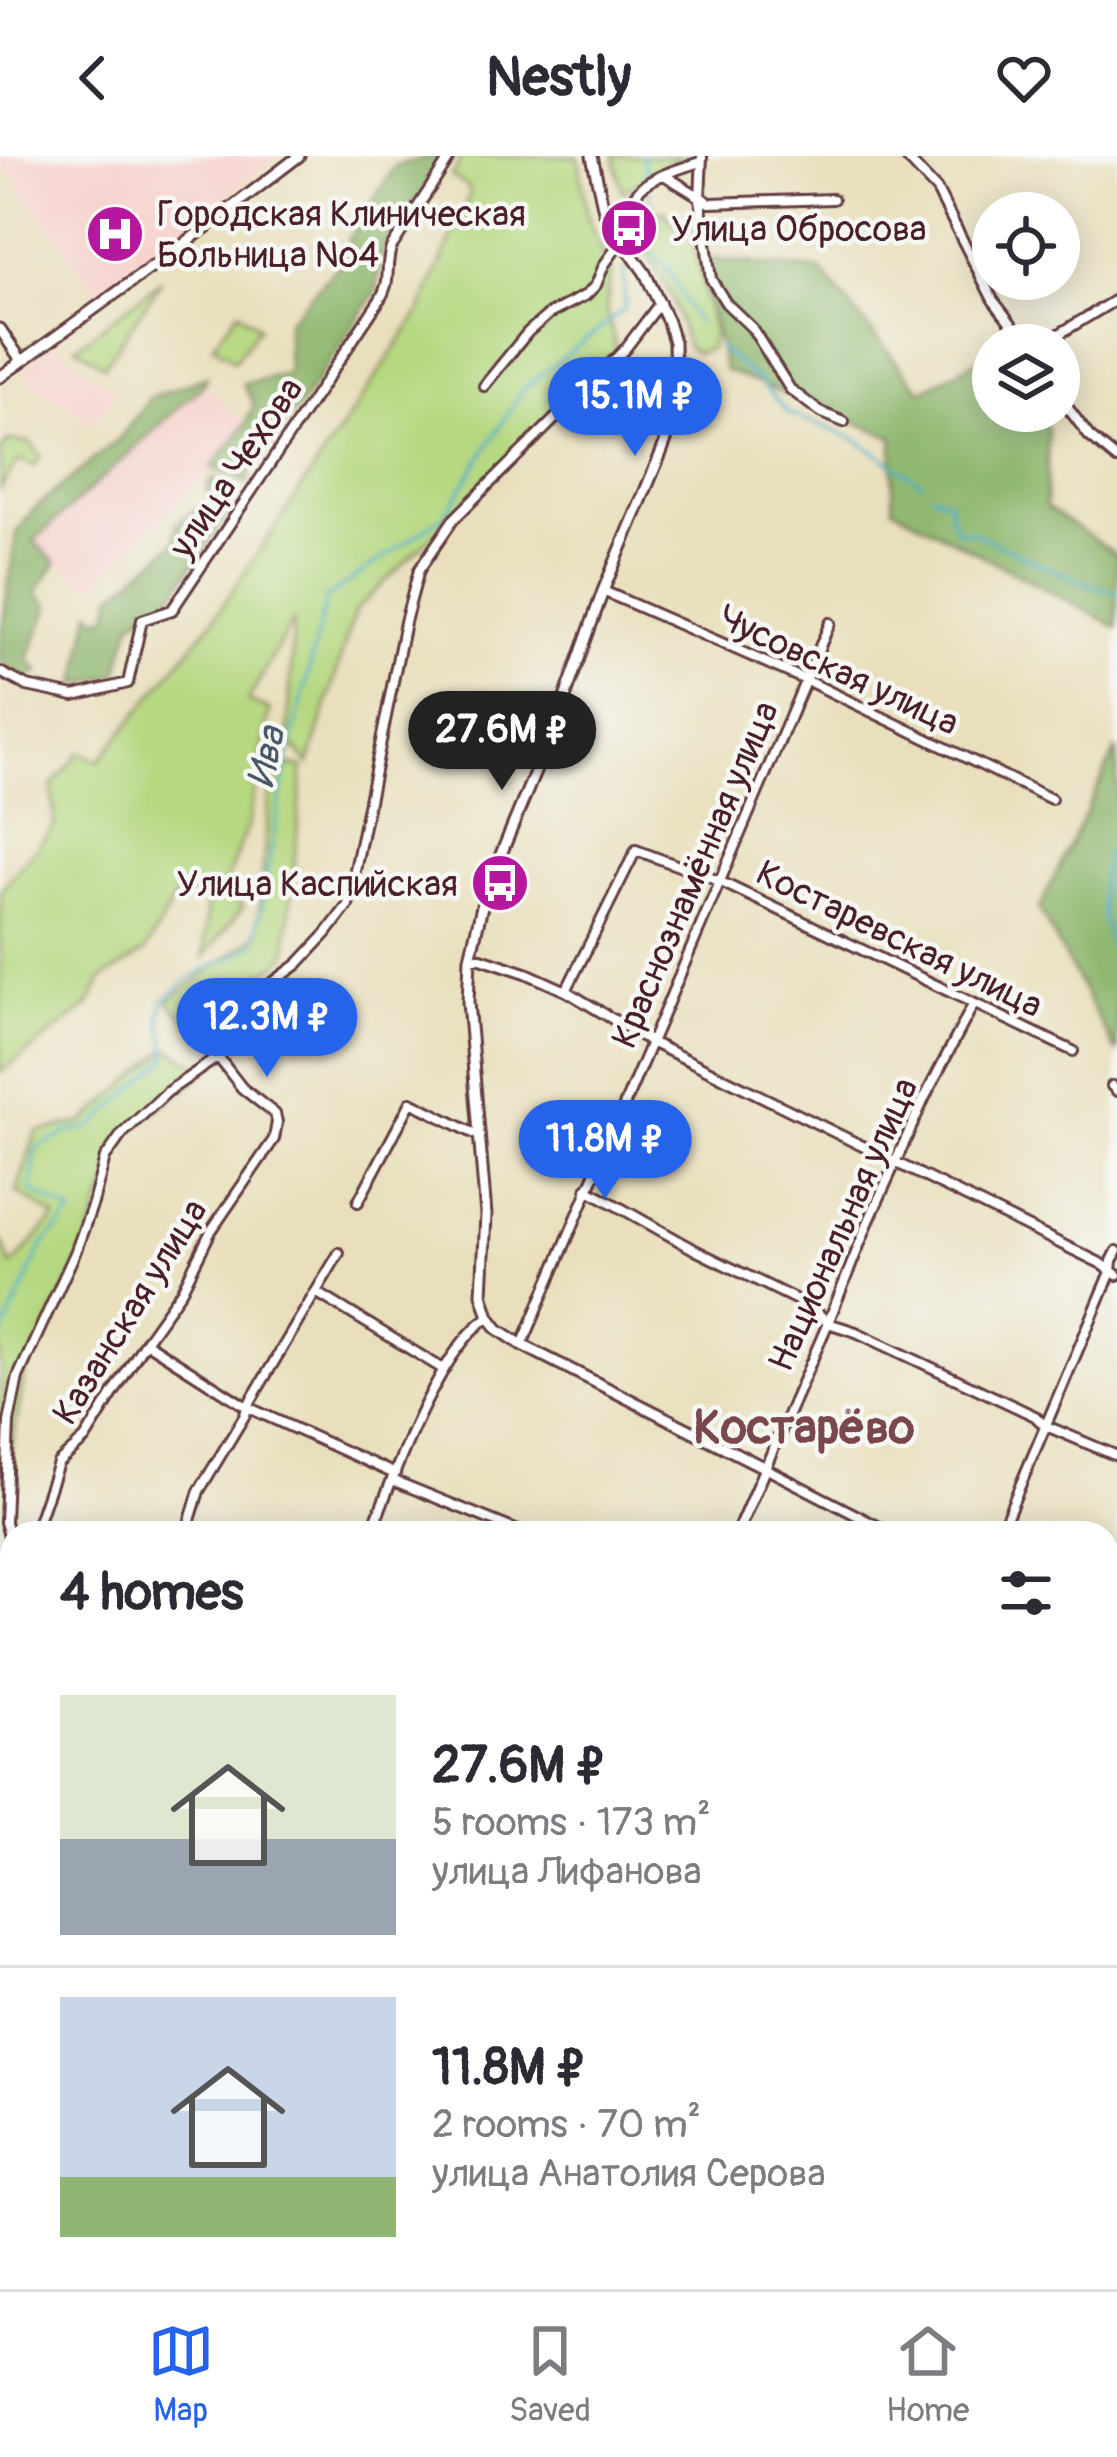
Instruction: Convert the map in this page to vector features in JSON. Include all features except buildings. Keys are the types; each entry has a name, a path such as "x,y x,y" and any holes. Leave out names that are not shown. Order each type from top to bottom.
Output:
{"street":[{"path":"0,377 299,156"},
{"name":"улица Чехова","path":"0,672 27,686 74,696 128,683 142,620 172,610 209,556 388,286 391,248 451,156"},
{"path":"592,156 598,194 612,226 661,302 674,342 674,404 669,432 485,893 470,958 468,1002 486,1215 482,1294 498,1330 521,1345 868,1521"},
{"path":"905,156 937,190 993,300 1012,324"},
{"path":"612,226 639,188 701,159 700,199 711,279 726,303 752,328 790,389 820,412 844,422"},
{"path":"661,176 710,203 833,199"},
{"path":"484,386 528,332 596,285 622,240"},
{"path":"1075,324 1117,299"},
{"path":"5,1521 9,1422 18,1377 75,1253 105,1158 122,1133 167,1092 218,1057 240,1014 256,995 298,964 348,905 419,570 453,520 625,350 661,302"},
{"path":"0,328 21,360"},
{"path":"1080,424 1117,459"},
{"name":"Чусовская улица","path":"603,591 808,681 1051,799"},
{"name":"Краснознамённая улица","path":"521,1345 830,623"},
{"name":"Костаревская улица","path":"566,991 636,850 719,880 1073,1051"},
{"path":"470,958 526,973 566,991 651,1042 1114,1273"},
{"name":"Национальная улица","path":"742,1521 895,1163 973,1005"},
{"name":"Казанская улица","path":"38,1521 58,1463 85,1439 182,1290 211,1231 274,1139 275,1114 242,1088 218,1057"},
{"path":"358,1202 411,1102 480,1136"},
{"path":"587,1190 813,1308 828,1323 1117,1456"},
{"path":"1005,1521 1114,1273 1112,1261 1117,1251"},
{"path":"190,1521 199,1491 339,1253"},
{"path":"316,1292 443,1369"},
{"path":"376,1521 443,1369 474,1327 489,1317"},
{"path":"145,1342 247,1407 495,1521"}],"shaded area":[{"name":"Городская Клиническая Больница №4","path":"0,156 280,156 97,293"},
{"path":"54,344 115,392 94,424 34,385 24,369"},
{"path":"204,384 246,424 212,468 93,587 56,563 34,541"}],"green space":[{"path":"445,156 380,257 377,290 300,406 264,447 246,450 251,468 247,483 212,468 246,424 254,405 243,384 288,373 287,322 347,255 349,238 396,165"},
{"path":"459,156 578,156 588,217 611,273 606,308 618,356 355,611 309,764 288,740 293,620 248,701 270,710 249,822 224,887 243,907 204,957 207,899 180,888 145,952 102,979 88,1006 0,1073 0,891 55,825 52,786 80,752 99,761 211,623 421,310 470,193 451,176"},
{"path":"614,156 682,156 623,192"},
{"path":"665,211 672,223 694,223 693,242 714,335 709,349 696,353 687,347 672,297 647,253 656,239 658,212"},
{"path":"700,258 820,270 921,391 972,363 972,432 1048,432 1046,507 1117,555 1117,627 893,508 893,437 724,370"},
{"path":"162,280 104,366 76,347"},
{"path":"238,311 259,327 234,361 213,345"},
{"path":"207,376 204,384 34,541 56,563 37,592 49,606 28,659 39,672 27,678 0,661 16,534 34,509 120,438 150,398"},
{"path":"8,441 30,442 41,457 34,466 19,460 0,489 0,452"},
{"path":"215,477 229,511 173,595 132,622 117,674 77,685 91,611 100,619 110,613 112,596 175,543 177,523 210,499 208,484"},
{"path":"1117,748 1117,1053 1039,909"},
{"path":"272,764 303,767 286,957 190,1024 168,1001 257,935"},
{"path":"168,1048 208,1071 125,1135 82,1257 25,1372 8,1469 0,1457 0,1237 12,1266 55,1217 17,1192 36,1132 84,1122"}],"waterway":[{"name":"Ива","path":"643,156 646,179"},
{"name":"Ива","path":"638,256 654,224 648,188"},
{"path":"647,247 668,269 697,324"},
{"name":"Ива","path":"0,1342 42,1246 73,1213 31,1191 36,1148 92,1127 168,1057 163,1001 188,979 254,945 285,772 326,598 445,515 524,388 625,309 624,273 632,263"},
{"path":"718,347 788,413 855,439 922,483"},
{"path":"931,494 949,501 957,531 970,531 1117,594"},
{"path":"1117,831 1104,866 1101,899 1117,967"}],"place":[{"name":"Улица Обросова","path":"629,228"},
{"name":"Городская Клиническая Больница №4","path":"115,234"},
{"name":"Улица Каспийская","path":"500,883"}],"district":[{"name":"Костарёво","path":"804,1426"}]}
